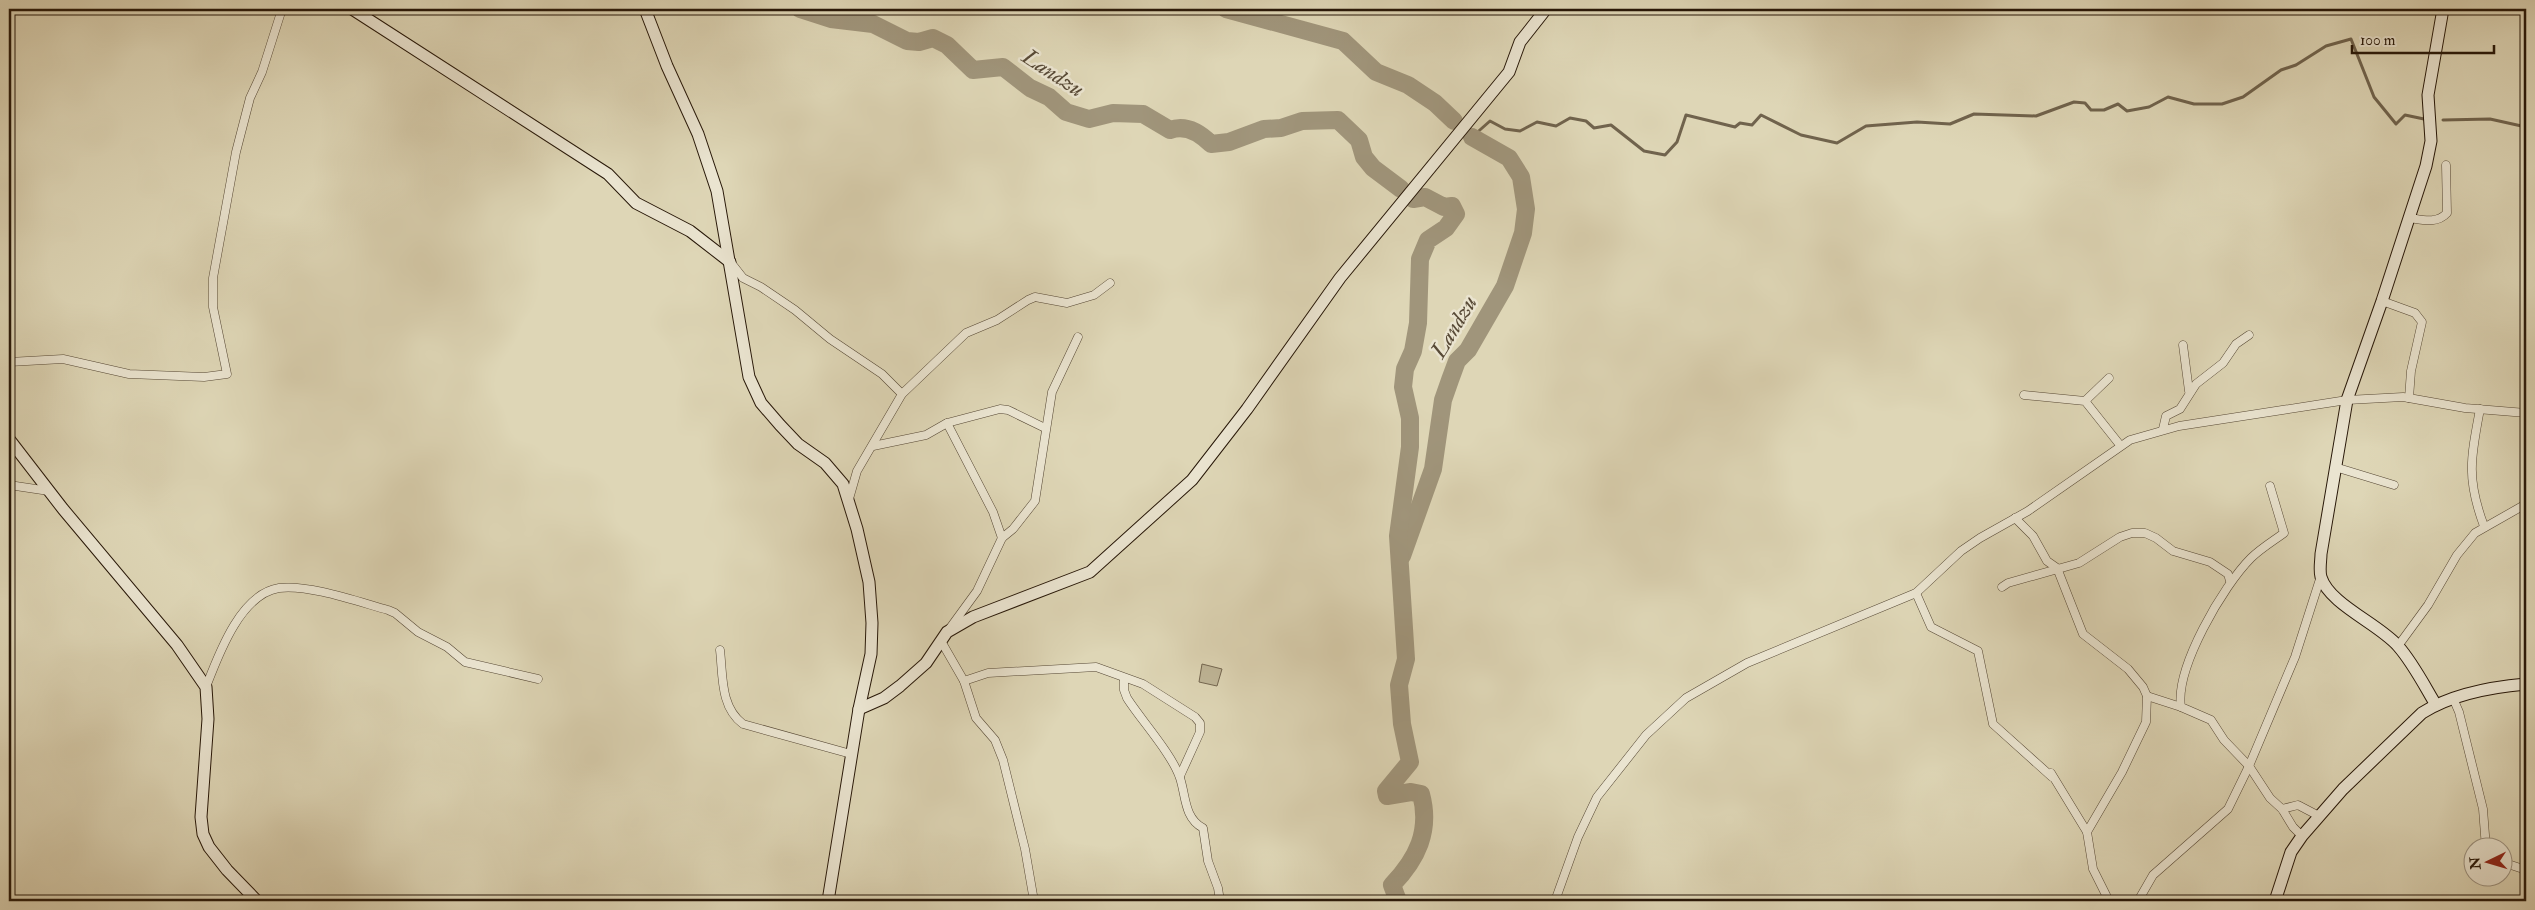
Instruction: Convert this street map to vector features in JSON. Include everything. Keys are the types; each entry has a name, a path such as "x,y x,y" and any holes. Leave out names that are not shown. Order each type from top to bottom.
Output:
{"street":[{"path":"9,362 64,359 129,374 204,377 227,374 213,307 214,278 236,152 250,98 262,72 282,9"},
{"path":"352,9 608,174 636,203 690,231 730,262 742,278 761,287 795,310 830,339 882,374 902,394"},
{"path":"645,9 660,49 704,150 717,191 749,377 761,403 798,444 825,463 843,484 849,499 869,582 872,654 859,709 828,901"},
{"path":"944,636 973,617 1090,572 1192,480 1248,409 1340,278 1509,72 1520,42 1546,9"},
{"path":"2138,901 2153,875 2228,809 2249,766 2295,657 2321,576 2321,554 2347,400 2382,302 2426,166 2431,141 2428,96 2443,9"},
{"path":"2410,218 2435,221 2447,213 2446,165"},
{"path":"849,499 857,471 902,394 966,333 997,320 1028,300 1035,298 1044,301 1073,302 1094,295 1110,282"},
{"path":"2382,302 2415,314 2422,322 2411,371 2409,398"},
{"path":"2163,430 2166,416 2180,409 2189,391 2223,363 2236,344 2249,334"},
{"path":"859,709 884,698 926,663 977,591 1002,538 1013,530 1035,501 1052,392 1078,336"},
{"path":"2184,345 2189,391"},
{"path":"2084,401 2109,378"},
{"path":"2024,395 2084,401 2120,445"},
{"path":"1555,901 1578,837 1598,797 1646,736 1686,698 1747,663 1916,593 1960,552 2028,511 2120,445 2163,430 2347,400 2409,398 2440,404 2526,413"},
{"path":"873,446 926,435 947,423 1000,409 1008,410 1045,428"},
{"path":"2480,409 2472,444 2471,474 2476,505 2484,526"},
{"path":"947,423 993,512 1002,538"},
{"path":"9,439 49,491 177,645 206,687"},
{"path":"2335,467 2394,485"},
{"path":"9,485 49,491"},
{"path":"2181,707 2181,682 2217,602 2230,581 2251,558 2284,533 2270,486"},
{"path":"2398,646 2428,604 2457,555 2484,526 2526,504"},
{"path":"2015,518 2033,536 2048,561 2058,568 2083,634 2128,668 2143,687 2147,696 2146,722 2122,772 2087,832"},
{"path":"2002,587 2008,583 2078,563 2120,537 2132,533 2145,533 2164,543 2173,551 2222,568 2228,574 2230,581"},
{"path":"2321,576 2327,587 2341,602 2383,630 2398,646 2436,705"},
{"path":"257,901 208,847 201,817 208,719 206,687 225,639 237,622 262,595 279,588 299,589 337,596 388,610 395,613 418,632 447,647 465,662 538,679"},
{"path":"1916,593 1931,627 1978,651 1993,724 2051,774 2087,832 2093,869 2109,901"},
{"path":"944,636 964,681 976,718 995,740 1003,760 1025,849 1034,901"},
{"path":"720,650 726,699 732,714 738,720 748,726 851,754"},
{"path":"964,681 988,673 1068,667 1104,669 1124,679 1143,684 1200,722 1200,732 1180,776"},
{"path":"1124,679 1124,690 1127,698 1180,776 1192,820 1203,828 1208,862 1218,888 1220,901"},
{"path":"2275,901 2291,852 2302,836 2343,789 2409,725 2436,705 2453,698 2526,684"},
{"path":"2147,696 2181,707 2211,720 2224,740 2249,766 2270,798 2282,809 2302,836"},
{"path":"2453,698 2459,712 2483,809 2485,838"},
{"path":"2282,809 2298,805 2320,816"},
{"path":"2512,865 2526,870"}],"shaded area":[{"path":"1202,664 1222,669 1217,686 1199,682"}],"waterway":[{"name":"Landzu","path":"800,9 831,19 873,24 907,41 919,42 933,38 947,45 973,70 1003,67 1030,88 1049,97 1066,112 1089,119 1113,113 1143,114 1170,130 1182,128 1192,131 1202,136 1211,144 1229,142 1264,129 1281,128 1302,121 1338,120 1359,140 1364,157 1373,168 1401,189"},
{"name":"Landzu","path":"1226,9 1343,41 1376,72 1408,85 1435,103 1454,121"},
{"path":"1472,137 1490,121 1505,129 1520,131 1537,122 1556,126 1570,118 1586,121 1594,128 1611,125 1644,151 1665,155 1677,142 1686,115 1735,127 1740,123 1752,125 1761,115 1801,135 1837,143 1866,126 1917,122 1950,124 1974,114 2036,116 2074,102 2085,103 2091,110 2104,110 2118,104 2127,111 2149,107 2168,97 2194,104 2222,104 2243,97 2281,70 2296,65 2326,46 2351,39 2374,97 2396,124 2405,115 2424,119"},
{"path":"2443,120 2490,119 2526,127"},
{"name":"Landzu","path":"1402,556 1433,469 1443,400 1457,361 1468,350 1505,286 1523,233 1526,209 1521,177 1509,158 1472,137"},
{"name":"Landzu","path":"1398,901 1392,885 1415,855 1420,844 1424,820 1421,794 1411,792 1387,796 1386,791 1410,762 1402,724 1399,685 1406,659 1398,536 1410,447 1410,418 1403,387 1405,369 1413,351 1418,323 1420,259 1428,240 1446,228 1456,214 1452,206 1444,207 1425,197 1413,199"}]}
